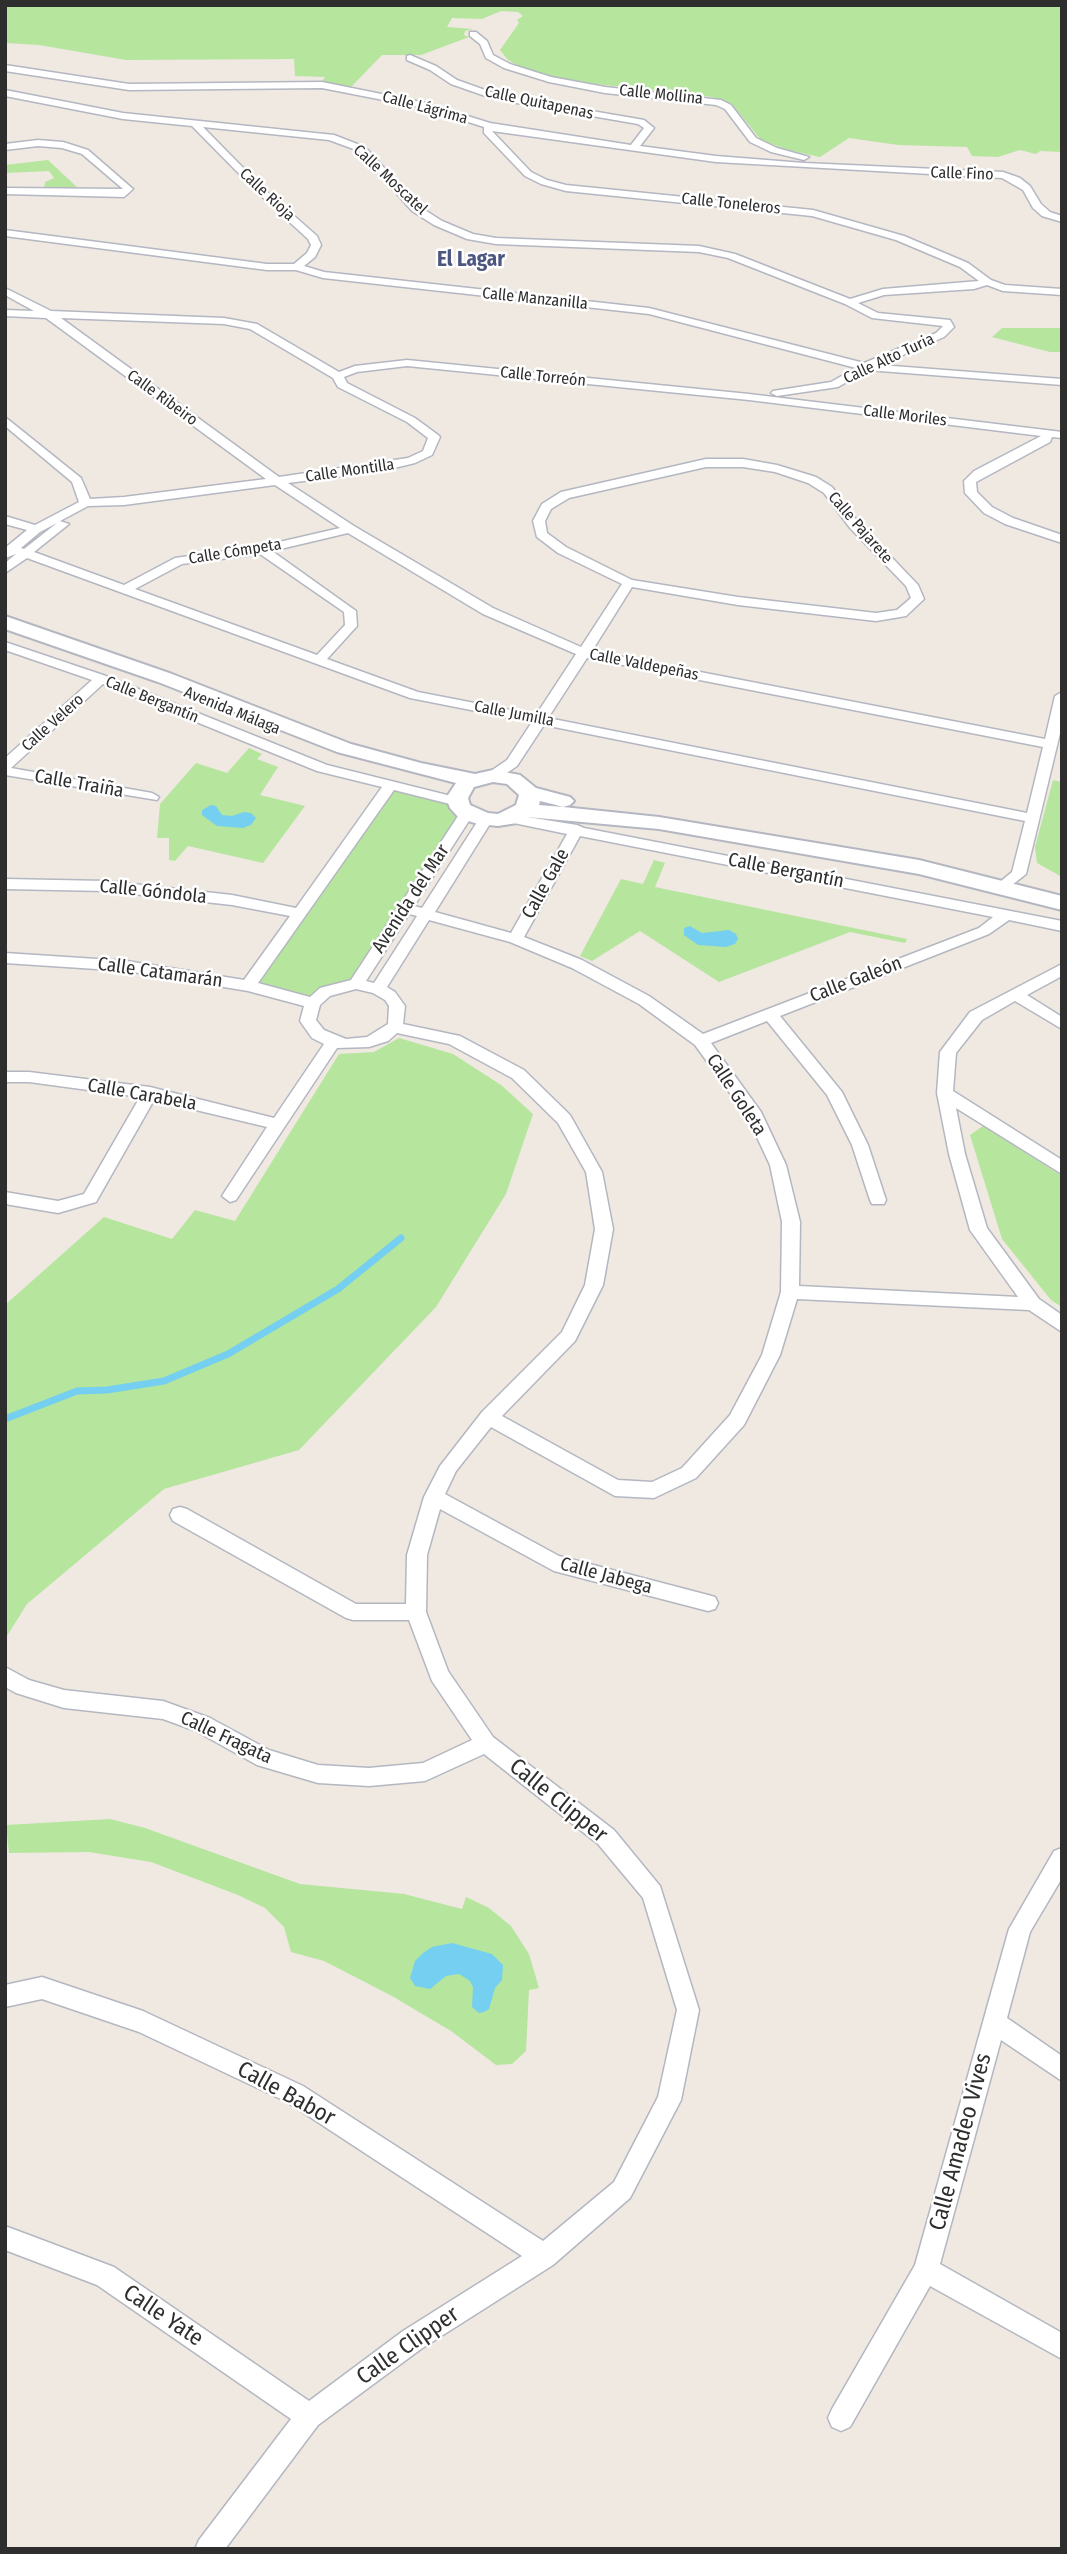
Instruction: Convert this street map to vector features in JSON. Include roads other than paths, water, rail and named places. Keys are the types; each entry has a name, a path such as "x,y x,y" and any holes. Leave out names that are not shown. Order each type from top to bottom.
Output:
{"street":[{"name":"Calle Mollina","path":"473,34 485,43 489,56 507,66 550,79 605,90 719,102 728,107 753,140 762,145 844,168"},
{"name":"Calle Quitapenas","path":"410,58 433,68 454,82 497,97 641,122 649,128 634,148"},
{"name":"Calle Lágrima","path":"5,68 141,88 322,85 426,106 489,126 716,159 844,168"},
{"name":"Calle Moscatel","path":"5,93 123,116 331,136 362,149 416,209 438,223 471,237 496,241 699,249 731,256 849,302"},
{"name":"Calle Rioja","path":"195,124 263,193 313,237 316,245 311,255 297,267"},
{"name":"Calle Toneleros","path":"489,126 487,131 528,174 544,182 566,188 821,214 900,238 964,265 987,282"},
{"path":"5,147 38,143 74,148 85,152 128,189 124,194 5,191"},
{"name":"Calle Fino","path":"844,168 1003,175 1017,180 1027,188 1037,206 1046,214 1062,219"},
{"name":"Calle Manzanilla","path":"5,233 267,267 297,267 323,275 649,311 864,367 1062,382"},
{"path":"849,302 883,292 974,286 987,282 1003,288 1062,292"},
{"path":"5,291 48,314"},
{"name":"Calle Alto Turia","path":"749,397 834,385 864,367 940,335 949,327 946,322 937,320 876,316 849,302"},
{"name":"Calle Montilla","path":"5,313 224,321 253,326 338,376 342,385 366,400 411,420 434,437 428,453 411,461 382,467 124,501 85,503"},
{"name":"Calle Ribeiro","path":"48,314 277,481"},
{"name":"Calle Torreón","path":"338,376 355,369 407,363 749,397"},
{"name":"Calle Moriles","path":"749,397 1062,435"},
{"path":"5,421 77,481 85,503"},
{"path":"1047,433 1046,440 978,474 970,481 971,493 988,510 1009,521 1062,539"},
{"name":"Calle Pajarete","path":"706,463 743,463 789,472 812,480 828,490 854,525 912,585 918,599 901,613 876,617 738,601 629,583 562,550 541,534 539,521 546,508 565,495 676,469 706,463"},
{"name":"Calle Valdepeñas","path":"277,481 350,529 488,611 584,653 1050,744"},
{"path":"5,569 15,552 36,530 85,503"},
{"path":"15,552 60,528 85,503"},
{"path":"5,520 36,530"},
{"name":"Calle Cómpeta","path":"125,589 179,561 262,550 350,529"},
{"path":"262,550 350,611 351,626 319,660"},
{"name":"Calle Jumilla","path":"15,552 125,589 415,695 1032,818"},
{"path":"493,795 629,583"},
{"name":"Avenida Málaga","path":"10,626 123,667 307,741 493,795 1009,884 1062,903"},
{"name":"Calle Bergantín","path":"9,651 102,679 322,768 389,787 493,795 577,829 1062,926"},
{"name":"Calle Velero","path":"5,769 102,679"},
{"path":"1009,914 1009,884 1032,818 1062,696"},
{"name":"Calle Traiña","path":"5,769 152,797"},
{"path":"248,986 389,787"},
{"name":"Avenida del Mar","path":"356,984 405,908 493,795"},
{"name":"Avenida del Mar","path":"378,989 426,914 493,795"},
{"name":"Calle Gale","path":"515,939 577,829"},
{"name":"Calle Góndola","path":"5,884 118,887 232,900 299,913"},
{"name":"Calle Galeón","path":"701,1041 984,931 1009,914 1009,884"},
{"name":"Calle Goleta","path":"405,908 515,939 577,964 633,994 701,1041 755,1116 778,1165 791,1222 790,1293 771,1355 737,1420 689,1473 654,1490 615,1488 489,1417"},
{"name":"Calle Catamarán","path":"5,958 127,966 248,986 313,1003"},
{"path":"1062,970 976,1016 948,1052 945,1093 957,1154 979,1230 1032,1304 1062,1325"},
{"path":"356,984 378,989 390,996 397,1006 398,1019 394,1027 382,1037 346,1045 318,1034 308,1021 313,1003 325,992 356,984"},
{"path":"1014,994 1062,1024"},
{"path":"769,1014 834,1092 860,1145 878,1200"},
{"name":"Calle Clipper","path":"208,2549 309,2416 412,2340 544,2256 622,2190 669,2100 688,2010 652,1893 606,1837 486,1743 439,1675 416,1612 417,1555 434,1497 449,1466 489,1417 569,1336 594,1285 604,1229 594,1172 564,1119 518,1074 454,1040 394,1027"},
{"path":"230,1196 333,1042"},
{"name":"Calle Carabela","path":"5,1077 29,1077 150,1093 277,1124"},
{"path":"5,1198 58,1207 90,1198 150,1093"},
{"path":"945,1093 1062,1168"},
{"path":"790,1293 1032,1304"},
{"name":"Calle Jabega","path":"434,1497 554,1563 708,1603"},
{"path":"180,1515 353,1612 416,1612"},
{"name":"Calle Fragata","path":"5,1675 23,1686 64,1699 163,1710 203,1724 264,1758 318,1774 369,1777 425,1772 486,1743"},
{"name":"Calle Amadeo Vives","path":"841,2418 926,2270 1020,1929 1062,1858"},
{"name":"Calle Babor","path":"5,1996 42,1988 143,2022 295,2094 544,2256"},
{"path":"994,2022 1062,2070"},
{"name":"Calle Yate","path":"5,2238 105,2276 309,2416"},
{"path":"926,2270 1062,2347"}],"water":[{"path":"211,805 216,806 222,815 232,816 244,812 251,813 256,818 251,825 243,828 217,826 202,815 202,810"},
{"path":"690,926 702,933 729,930 736,934 738,939 735,944 726,947 698,945 684,935 684,928"},
{"path":"452,1943 492,1954 503,1965 502,1980 495,1988 489,2009 484,2012 479,2013 472,2007 473,1987 470,1981 459,1974 446,1976 430,1989 415,1986 410,1978 415,1961 423,1953 432,1947"}],"waterway":[{"path":"5,1419 77,1391 107,1390 164,1381 228,1354 338,1289 401,1238"}],"district":[{"name":"El Lagar","path":"471,260"}]}
